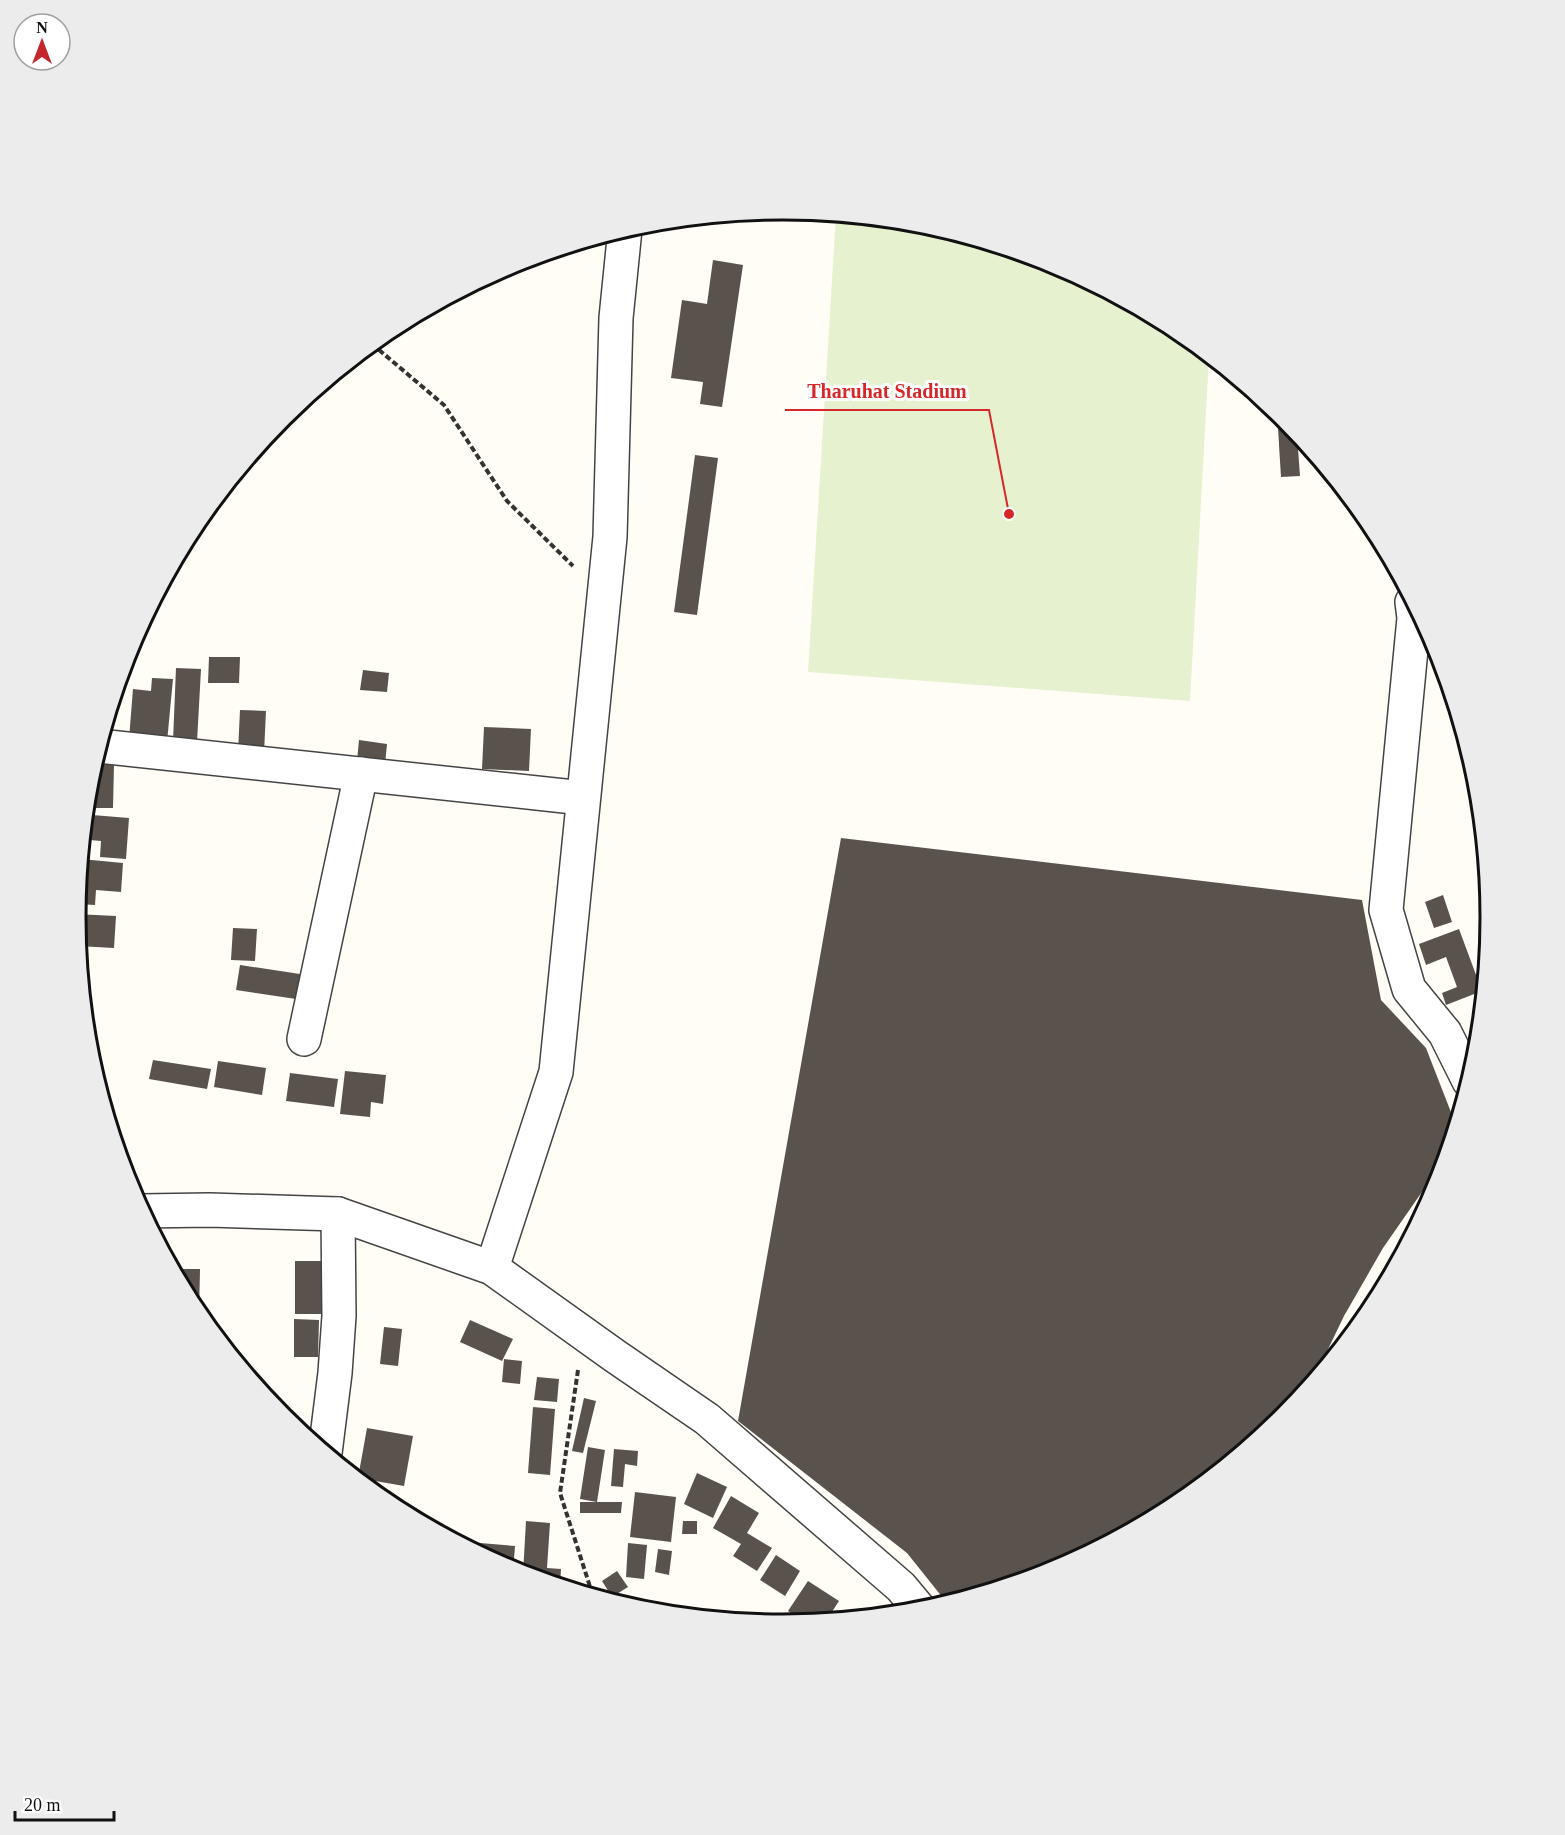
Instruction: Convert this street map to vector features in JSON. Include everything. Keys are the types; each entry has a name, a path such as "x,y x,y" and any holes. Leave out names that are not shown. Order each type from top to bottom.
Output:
{"street":[{"path":"492,1268 556,1072 610,537 616,318 625,239"},
{"path":"1414,622 1386,910 1409,989 1445,1033 1463,1068"},
{"path":"107,747 583,798"},
{"path":"304,1039 361,774"},
{"path":"151,1211 210,1210 338,1214 492,1268 707,1419 901,1587 913,1602"},
{"path":"326,1444 339,1316 338,1214"}],"path":[{"path":"379,350 444,405 507,501 604,599"},
{"path":"584,1334 560,1493 590,1588"}],"green space":[{"path":"836,223 873,226 918,234 1007,257 1091,292 1170,338 1208,366 1190,701 808,672"}],"building":[{"path":"713,260 743,265 722,407 700,404 703,382 671,378 682,300 707,304"},
{"path":"1278,428 1298,449 1300,476 1281,477"},
{"path":"695,455 718,458 697,615 674,612"},
{"path":"209,657 240,657 239,683 208,683"},
{"path":"176,668 201,669 197,742 173,741"},
{"path":"363,670 389,673 387,692 360,690"},
{"path":"152,678 173,679 167,742 129,739 133,689 151,691"},
{"path":"240,710 266,711 264,753 238,752"},
{"path":"484,727 531,729 529,771 482,769"},
{"path":"359,740 387,744 385,764 357,761"},
{"path":"103,763 114,764 113,808 94,808"},
{"path":"93,815 129,818 126,859 100,857 101,841 90,840"},
{"path":"841,838 1362,900 1381,1000 1426,1048 1451,1113 1443,1142 1424,1190 1383,1248 1344,1316 1326,1353 1307,1377 1242,1442 1170,1497 1091,1543 1007,1578 941,1596 907,1553 738,1421"},
{"path":"88,860 123,863 121,892 96,890 95,905 86,905"},
{"path":"1443,895 1452,922 1434,928 1425,902"},
{"path":"86,915 116,916 114,948 87,946"},
{"path":"233,928 257,929 255,961 231,960"},
{"path":"1459,929 1477,977 1475,994 1446,1005 1442,993 1457,987 1446,957 1426,965 1419,944"},
{"path":"240,965 300,974 296,999 236,990"},
{"path":"153,1060 211,1069 207,1089 149,1079"},
{"path":"218,1061 266,1068 262,1095 214,1087"},
{"path":"345,1071 386,1075 383,1104 371,1102 370,1117 340,1114"},
{"path":"290,1073 338,1079 334,1107 286,1101"},
{"path":"295,1261 322,1261 322,1314 295,1314"},
{"path":"181,1269 200,1269 199,1299"},
{"path":"294,1319 319,1320 318,1357 294,1357"},
{"path":"470,1320 513,1339 502,1361 460,1342"},
{"path":"384,1327 402,1329 398,1366 380,1364"},
{"path":"504,1359 522,1361 520,1384 502,1382"},
{"path":"537,1377 559,1379 557,1402 534,1400"},
{"path":"584,1398 596,1401 583,1453 572,1451"},
{"path":"533,1407 555,1409 550,1475 528,1473"},
{"path":"367,1428 413,1436 404,1486 372,1481 359,1471"},
{"path":"588,1447 605,1450 597,1502 580,1499"},
{"path":"614,1449 638,1451 637,1466 625,1464 623,1487 611,1486"},
{"path":"697,1473 727,1487 713,1518 684,1504"},
{"path":"635,1492 676,1497 671,1542 630,1537"},
{"path":"731,1496 759,1513 747,1533 772,1548 757,1571 733,1556 741,1544 713,1528"},
{"path":"580,1502 622,1502 621,1513 580,1513"},
{"path":"526,1521 550,1523 547,1568 561,1569 560,1579 524,1564"},
{"path":"683,1521 697,1521 697,1534 682,1534"},
{"path":"473,1542 515,1546 514,1560"},
{"path":"628,1543 647,1545 644,1579 626,1577"},
{"path":"658,1549 672,1551 669,1575 655,1572"},
{"path":"776,1555 800,1571 785,1596 760,1580"},
{"path":"617,1571 628,1587 616,1594 609,1593 602,1581"},
{"path":"808,1581 839,1601 831,1613 792,1614 788,1611"}],"place":[{"name":"Tharuhat Stadium","path":"1009,514"}]}
